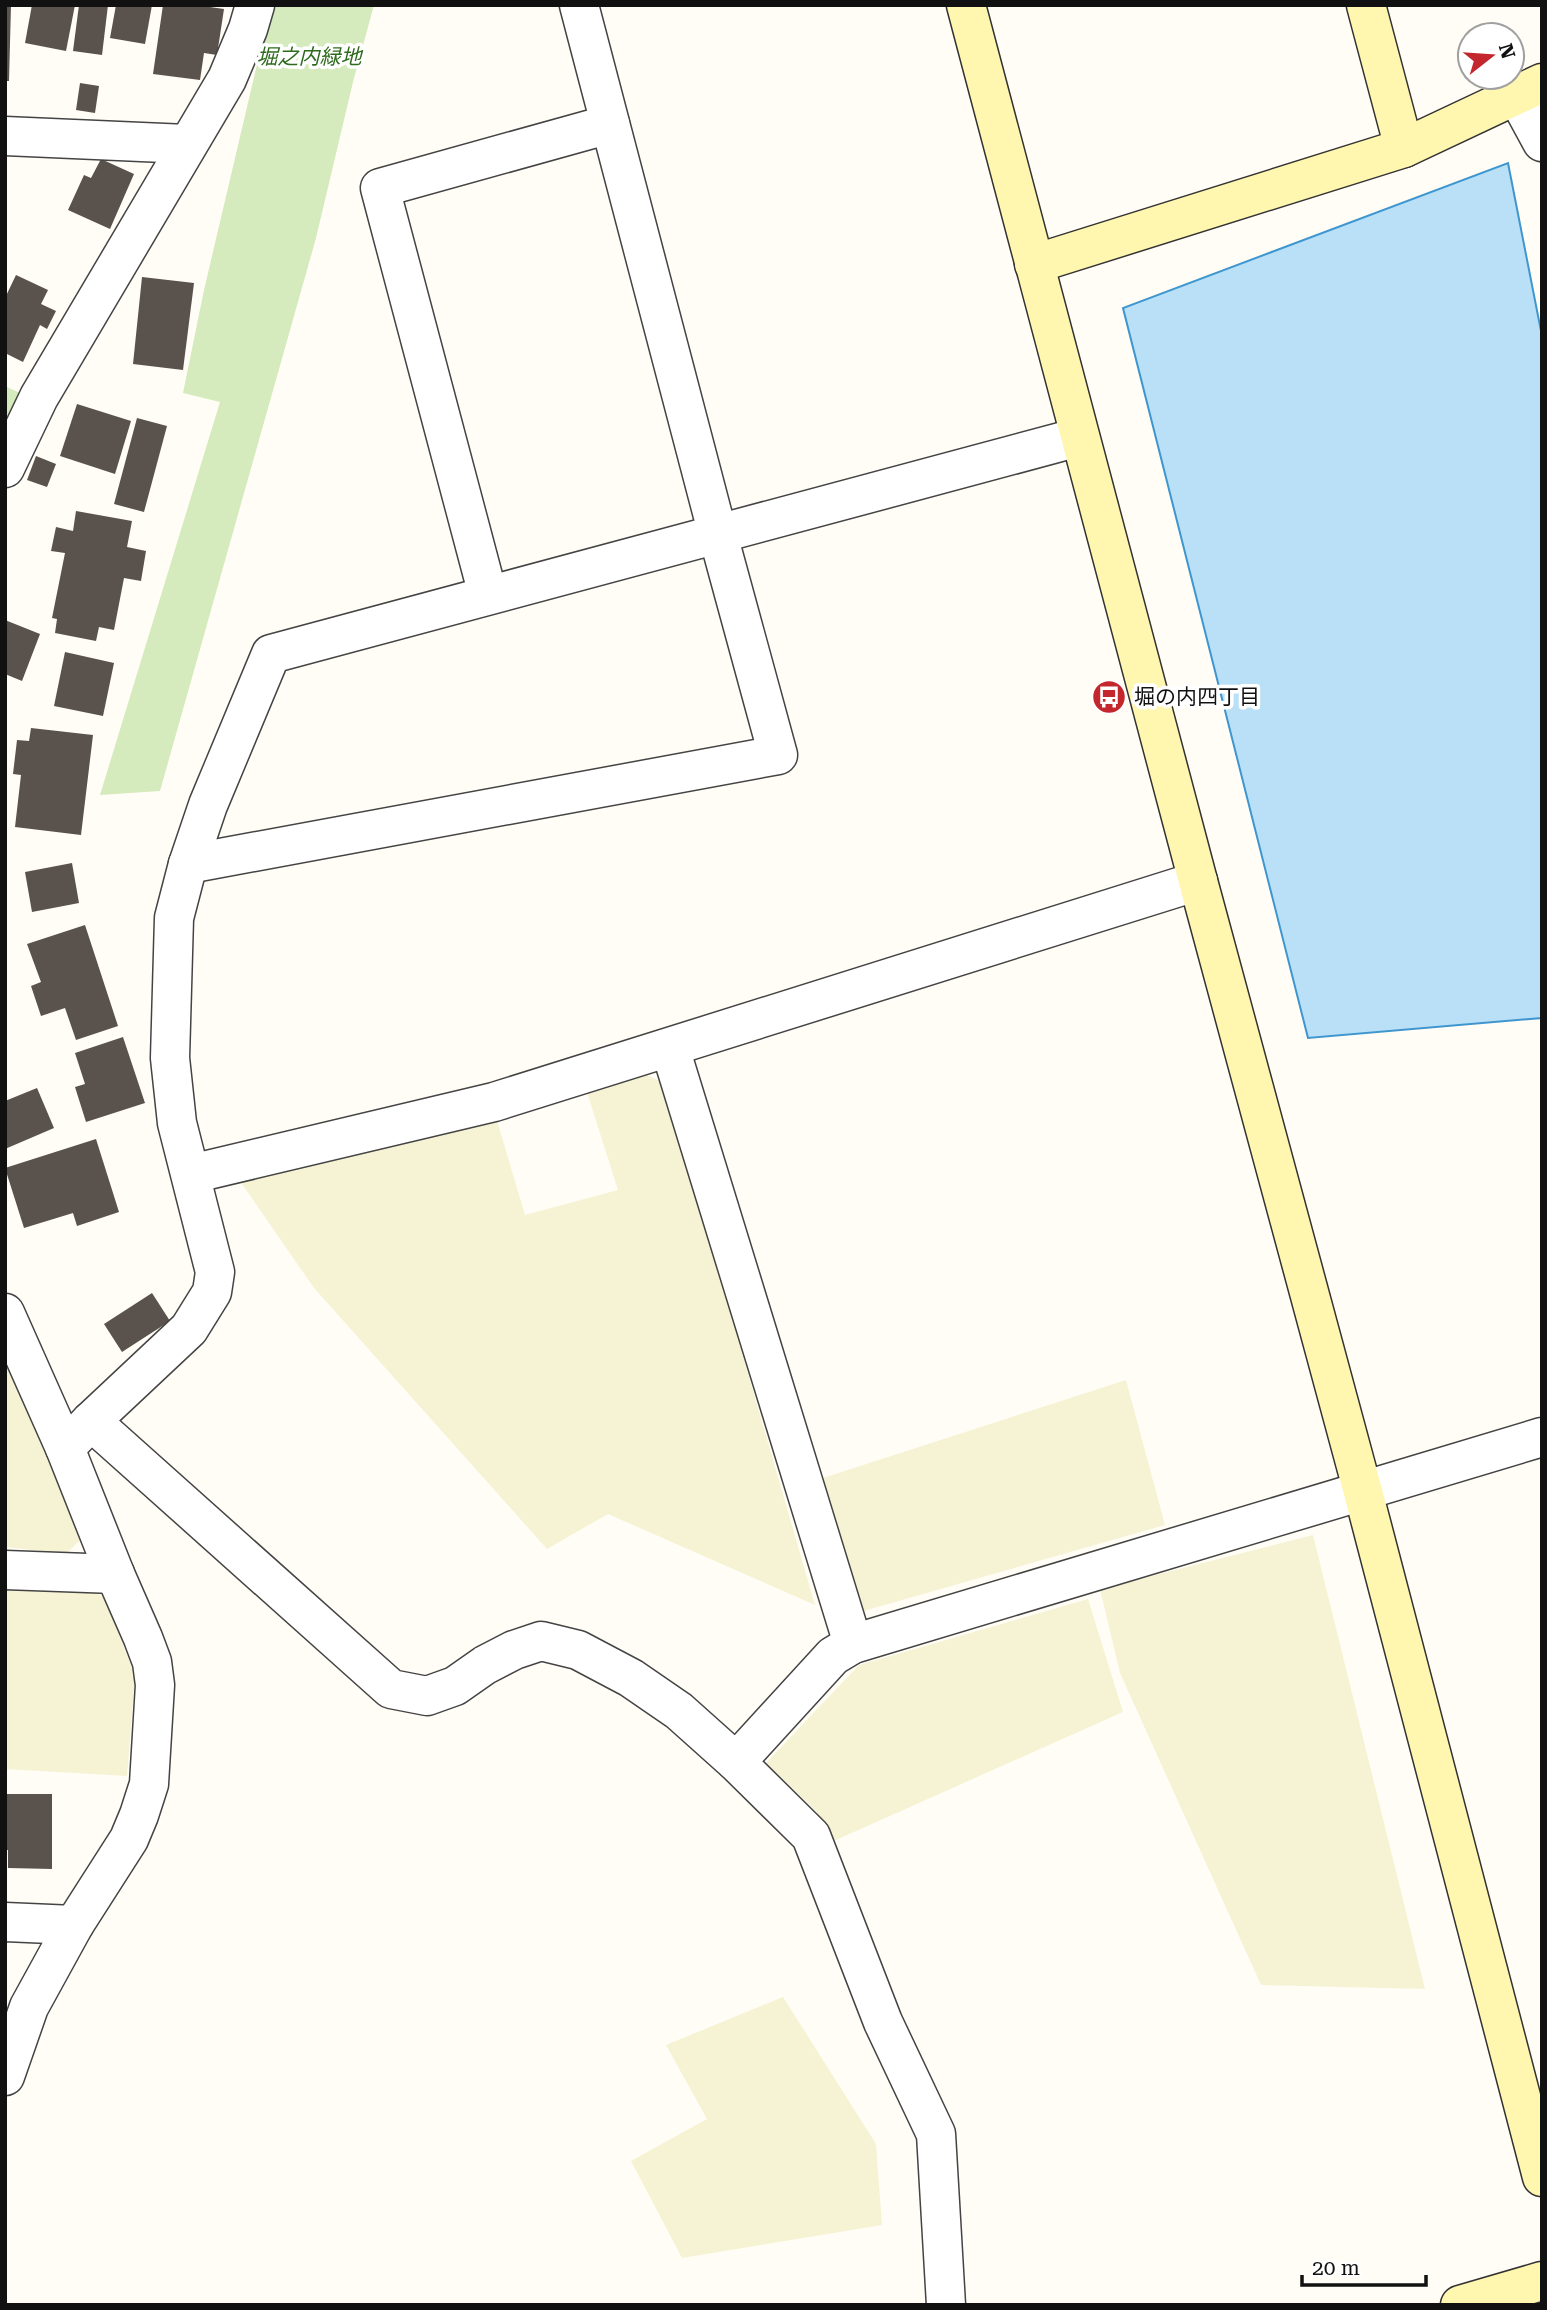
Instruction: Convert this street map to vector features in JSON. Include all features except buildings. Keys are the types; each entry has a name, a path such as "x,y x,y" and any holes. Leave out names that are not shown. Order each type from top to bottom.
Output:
{"street":[{"path":"5,468 38,397 227,79 255,5"},
{"path":"188,864 778,755 579,5"},
{"path":"966,5 1079,437 1363,1492 1542,2177"},
{"path":"1366,5 1404,148"},
{"path":"1034,264 1404,148 1530,90 1542,142"},
{"path":"488,594 380,188 610,124"},
{"path":"5,136 187,144"},
{"path":"78,1434 189,1329 212,1292 215,1272 177,1123 170,1058 174,918 188,864 208,805 271,654 1079,437"},
{"path":"191,1174 494,1102 1198,881"},
{"path":"670,1048 853,1644"},
{"path":"5,1313 78,1434 115,1574 152,1662 155,1685 149,1784 139,1815 129,1839 74,1925 29,2007 5,2076"},
{"path":"78,1434 391,1689 427,1696 455,1686 514,1650 541,1641 578,1650 631,1678 679,1712 736,1762 811,1836 883,2022 936,2134 946,2305"},
{"path":"736,1762 833,1656 853,1644 1542,1437"},
{"path":"5,1570 115,1574"},
{"path":"5,1923 74,1925"},
{"path":"1460,2305 1542,2281"}],"shaded area":[{"path":"638,1071 664,1083 815,1605 608,1514 547,1549 314,1288 238,1178 495,1114 525,1215 618,1190 585,1086"},
{"path":"5,1361 82,1538 66,1554 5,1547"},
{"path":"1126,1380 1165,1525 860,1612 823,1478"},
{"path":"1313,1535 1425,1989 1261,1985 1120,1673 1100,1589"},
{"path":"5,1588 95,1591 105,1599 135,1676 127,1776 5,1769"},
{"path":"1088,1599 1123,1712 827,1844 817,1812 766,1763 859,1665"},
{"path":"783,1997 876,2144 882,2225 682,2258 631,2161 707,2119 666,2045"}],"green space":[{"name":"堀之内緑地","path":"271,5 374,5 316,238 160,791 100,795 220,402 183,393 204,290"},
{"path":"5,386 22,394 5,425"}],"water":[{"path":"1508,163 1542,336 1542,1018 1308,1038 1123,308"}],"place":[{"name":"堀の内四丁目","path":"1109,697"}]}
